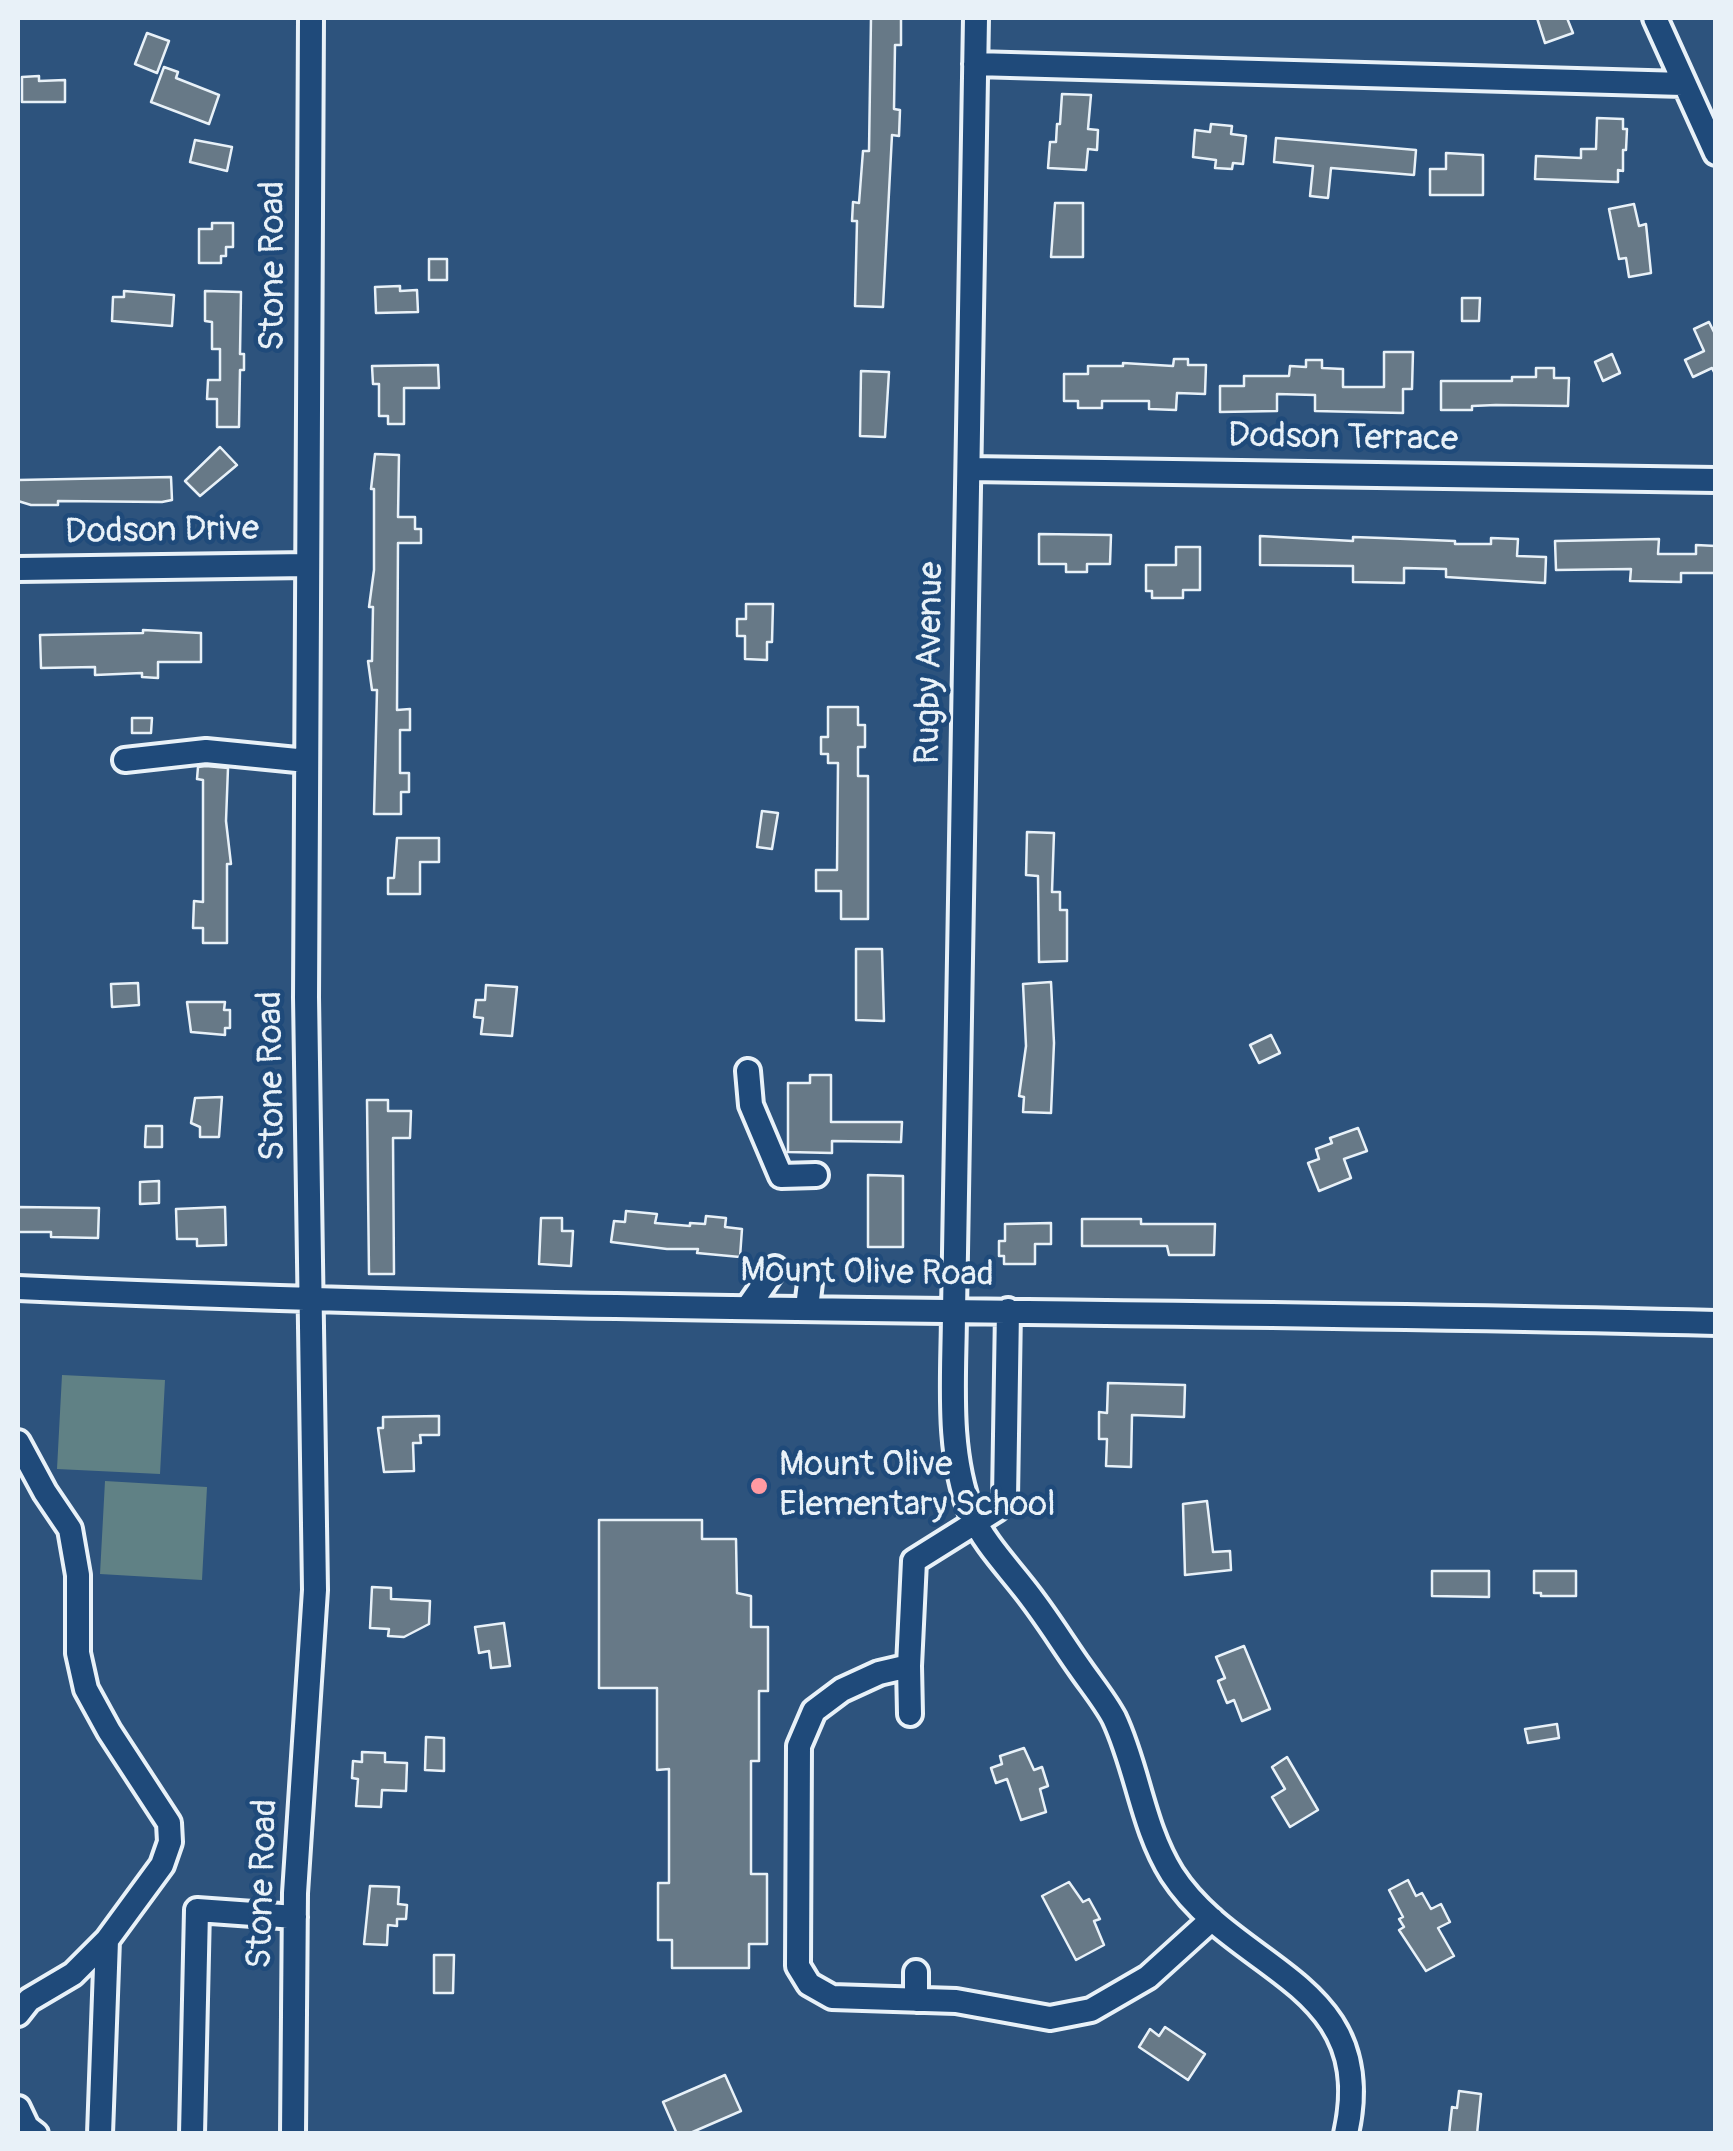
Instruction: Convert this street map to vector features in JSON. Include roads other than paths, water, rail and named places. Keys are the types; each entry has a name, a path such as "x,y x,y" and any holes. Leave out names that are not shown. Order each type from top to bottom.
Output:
{"street":[{"name":"Stone Road","path":"293,2134 295,1917 316,1590 306,997 311,18"},
{"name":"Rugby Avenue","path":"976,18 954,1310 954,1441 958,1469 986,1540 1112,1715 1127,1750 1148,1828 1173,1876 1212,1919 1315,1999 1337,2030 1350,2067 1352,2101 1346,2134"},
{"path":"1655,18 1716,153"},
{"path":"976,64 1683,84"},
{"name":"Dodson Terrace","path":"969,469 1716,480"},
{"name":"Dodson Drive","path":"18,569 308,565"},
{"path":"125,760 206,751 307,761"},
{"path":"748,1071 750,1105 780,1176 816,1175"},
{"path":"748,1307 775,1268"},
{"path":"807,1308 811,1274"},
{"name":"Mount Olive Road","path":"18,1288 312,1302 1372,1314 1716,1323"},
{"path":"910,1714 914,1561 997,1509 1006,1498 1008,1310"},
{"path":"18,1442 70,1529 78,1575 78,1653 86,1689 169,1823 170,1842 162,1865 107,1940 73,1974 29,2000 18,2014"},
{"path":"909,1666 879,1673 842,1690 814,1711 799,1746 798,1966 810,1984 832,1998 956,2001 1050,2018 1091,2010 1148,1977 1212,1919"},
{"path":"192,2134 197,1910 295,1917"},
{"path":"100,2134 107,1940"},
{"path":"916,1972 916,2000"},
{"path":"851,1973 852,1998"},
{"path":"18,2108 36,2134"}],"place":[{"name":"Mount Olive Elementary School","path":"759,1486"}]}
